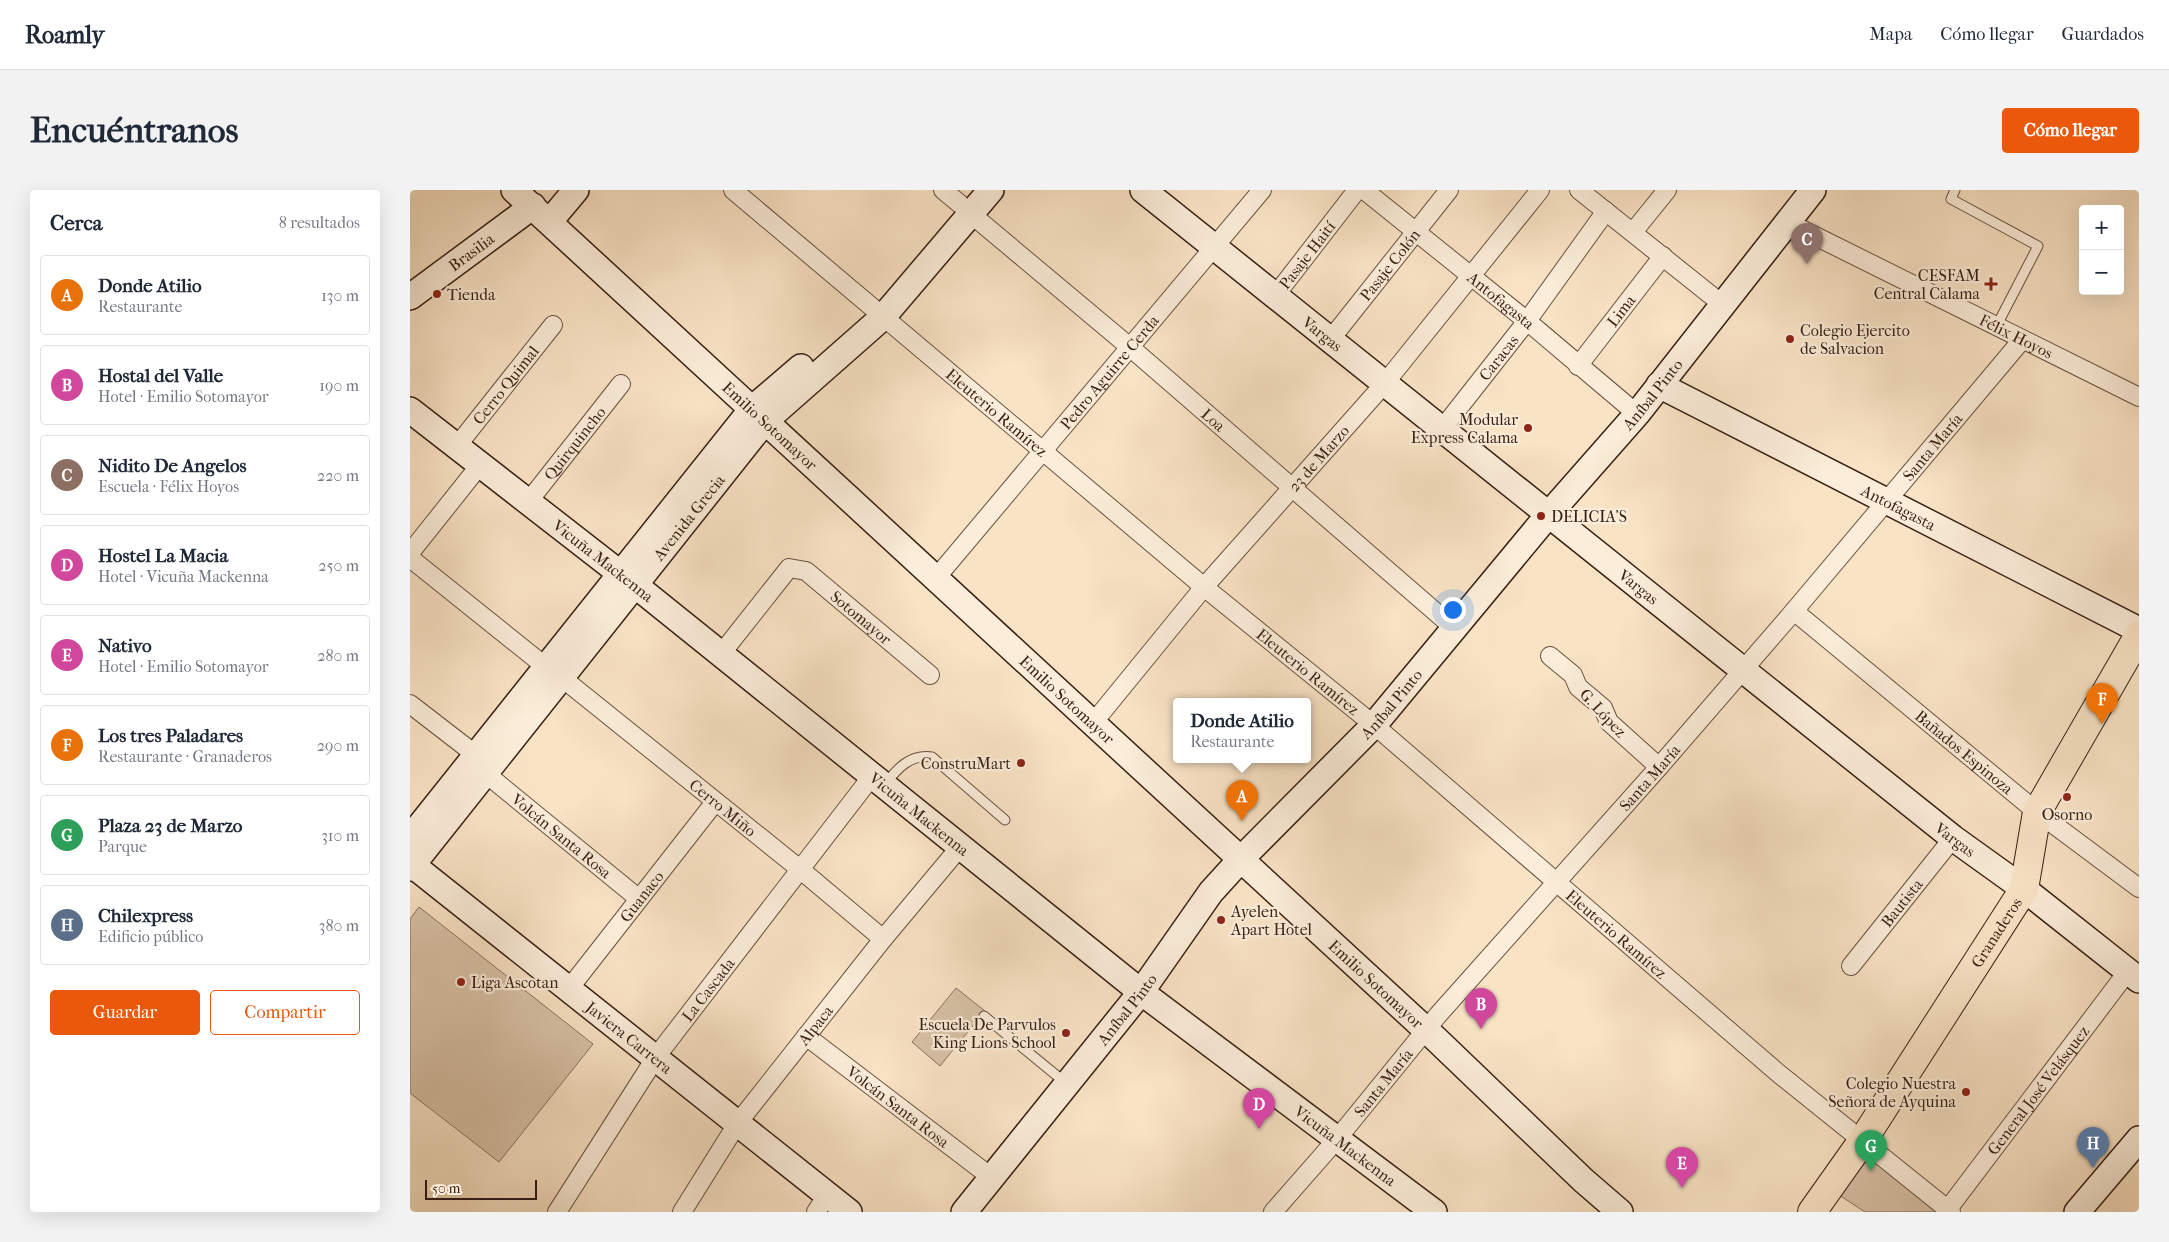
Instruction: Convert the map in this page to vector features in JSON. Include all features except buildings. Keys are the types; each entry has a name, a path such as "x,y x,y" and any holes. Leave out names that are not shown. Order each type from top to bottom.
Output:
{"main road":[{"name":"Granaderos","path":"1812,1212 1863,1140 2024,889 2037,812 2139,635"}],"street":[{"name":"Emilio Sotomayor","path":"514,190 1426,1030 1620,1212"},
{"name":"Brasilia","path":"410,297 542,214 576,190"},
{"name":"Eleuterio Ramírez","path":"734,190 1204,587 1374,725 1555,884 1778,1073 1949,1211"},
{"name":"Avenida Grecia","path":"411,865 481,764 758,415 877,312 961,199 991,190"},
{"name":"Pedro Aguirre Cerda","path":"936,578 1044,452 1262,190"},
{"name":"Pasaje Haití","path":"1275,296 1357,190"},
{"name":"Antofagasta","path":"1364,190 1527,322 1636,414"},
{"name":"Pasaje Colón","path":"1330,340 1449,190"},
{"name":"23 de Marzo","path":"1093,723 1204,587 1385,383 1540,190"},
{"path":"1579,190 1722,304"},
{"path":"1634,232 1667,190"},
{"name":"Aníbal Pinto","path":"964,1212 990,1177 1141,992 1211,892 1240,859 1374,725 1549,514 1636,414 1813,190"},
{"name":"Vargas","path":"1157,194 1215,248 1953,838 2024,889 2134,976"},
{"name":"Loa","path":"961,199 1454,628"},
{"name":"Caracas","path":"1442,429 1527,322 1606,211"},
{"name":"Félix Hoyos","path":"1787,222 2139,397"},
{"name":"Lima","path":"1578,366 1663,256"},
{"name":"Cerro Quimal","path":"457,446 552,325"},
{"name":"Santa María","path":"1274,1212 1337,1140 1426,1030 1744,670 2022,340"},
{"name":"Quirquincho","path":"528,502 621,384"},
{"name":"Antofagasta","path":"1659,385 2139,630"},
{"name":"Vicuña Mackenna","path":"410,410 721,654 1141,992 1434,1212"},
{"path":"410,553 480,465"},
{"name":"Cerro Miño","path":"410,558 801,870 883,940"},
{"name":"Sotomayor","path":"721,654 789,568 806,571 930,675"},
{"name":"Bañados Espinoza","path":"1794,611 2037,812 2139,888"},
{"name":"G. López","path":"1550,656 1573,675 1578,687 1603,708 1609,722 1659,767"},
{"name":"Volcán Santa Rosa","path":"410,704 638,898"},
{"name":"Avenida Grecia","path":"410,838 481,764"},
{"name":"La Cascada","path":"556,1212 656,1057 801,870 878,781"},
{"name":"Guanaco","path":"568,990 714,802"},
{"name":"Bautista","path":"1851,966 1953,838"},
{"name":"Alpaca","path":"682,1212 737,1124 883,940 960,847"},
{"name":"Javiera Carrera","path":"411,865 568,990 656,1057 737,1124 822,1203 849,1212"},
{"name":"General José Velásquez","path":"1949,1211 2134,976"},
{"name":"Volcán Santa Rosa","path":"806,1036 990,1177"},
{"path":"2077,1212 2139,1139"}],"lane":[{"path":"1955,190 1951,199 2038,246 1996,327"},
{"path":"878,781 901,765 918,757 932,757 1005,820"},
{"path":"984,1016 1066,1084"}],"shaded area":[{"name":"Liga Ascotan","path":"419,907 593,1044 499,1162 410,1093 410,919"},
{"path":"956,988 985,1011 940,1066 912,1042"},
{"path":"1866,1149 1939,1212 1865,1212 1836,1193"}],"place":[{"name":"Nidito De Angelos","path":"1807,264"},
{"name":"CESFAM Central Calama","path":"1991,284"},
{"name":"Tienda","path":"437,294"},
{"name":"Colegio Ejercito de Salvacion","path":"1790,339"},
{"name":"Modular Express Calama","path":"1528,428"},
{"name":"DELICIA'S","path":"1541,516"},
{"name":"Los tres Paladares","path":"2102,724"},
{"name":"ConstruMart","path":"1021,763"},
{"name":"Osorno","path":"2067,797"},
{"name":"Donde Atilio","path":"1242,821"},
{"name":"Ayelen Apart Hotel","path":"1221,920"},
{"name":"Liga Ascotan","path":"461,982"},
{"name":"Hostal del Valle","path":"1481,1029"},
{"name":"Escuela De Parvulos King Lions School","path":"1066,1033"},
{"name":"Colegio Nuestra Señora de Ayquina","path":"1966,1092"},
{"name":"Hostel La Macia","path":"1259,1129"},
{"name":"Chilexpress","path":"2093,1168"},
{"name":"Plaza 23 de Marzo","path":"1871,1171"},
{"name":"Nativo","path":"1682,1188"}]}
